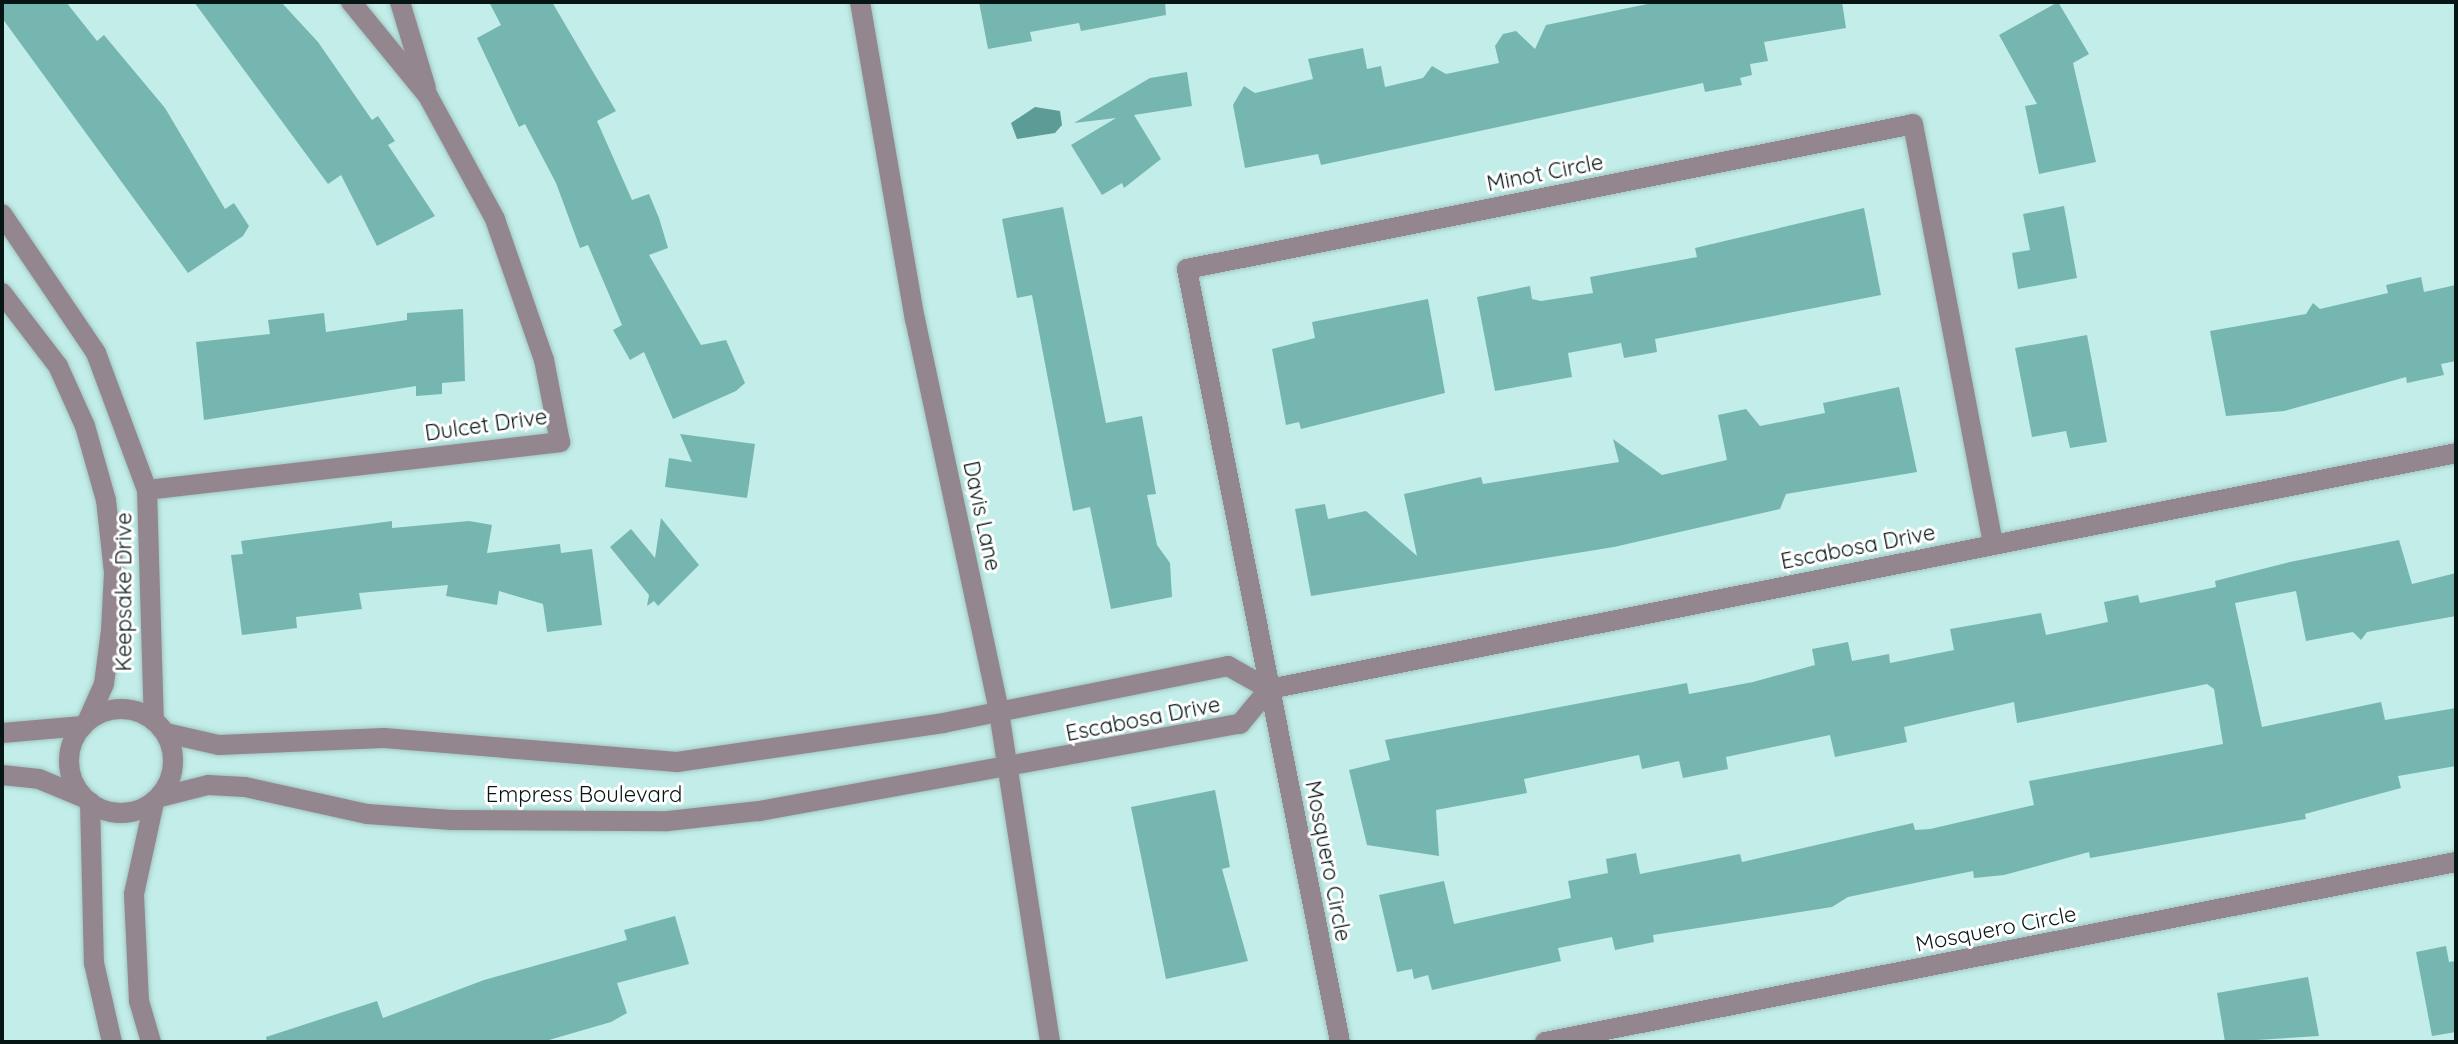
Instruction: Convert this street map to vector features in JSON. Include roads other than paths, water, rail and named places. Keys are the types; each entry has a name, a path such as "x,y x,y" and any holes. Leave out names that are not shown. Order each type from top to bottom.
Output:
{"street":[{"name":"Dulcet Drive","path":"147,490 560,442 523,288 488,206 428,96 351,2"},
{"name":"Dulcet Drive","path":"400,2 428,96"},
{"name":"Davis Lane","path":"860,2 915,319 999,712 1050,1042"},
{"name":"Minot Circle","path":"1269,689 1187,269 1913,124 1993,544"},
{"name":"Keepsake Drive","path":"2,214 96,353 147,490 160,726"},
{"name":"Keepsake Drive","path":"2,293 58,366 85,426 106,500 114,573 111,630 104,684 86,723"},
{"name":"Escabosa Drive","path":"1009,768 1240,724 1269,689 2456,453"},
{"name":"Escabosa Drive","path":"999,712 1228,666 1269,689"},
{"name":"Mosquero Circle","path":"1269,689 1340,1042"},
{"path":"2,733 86,723 121,709 160,726 174,766 157,799 134,894 139,1001 151,1042"},
{"name":"Empress Boulevard","path":"160,726 219,745 384,738 677,762 753,755 999,712"},
{"path":"86,723 70,750 69,767 86,800 94,963 112,1042"},
{"name":"Empress Boulevard","path":"157,799 233,786 367,814 668,821 1009,768"},
{"path":"2,775 39,779 86,800 131,814 157,799"},
{"name":"Mosquero Circle","path":"1545,1042 2456,862"}],"water":[{"path":"1035,107 1060,111 1062,125 1055,133 1017,139 1011,123"}]}
